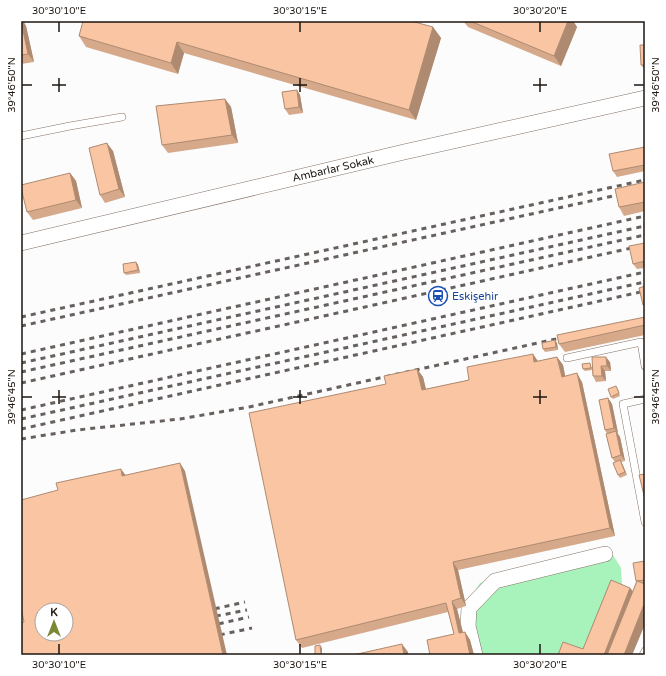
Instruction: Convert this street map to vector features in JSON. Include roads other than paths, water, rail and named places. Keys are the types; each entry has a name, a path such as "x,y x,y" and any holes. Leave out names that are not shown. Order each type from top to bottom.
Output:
{"street":[{"name":"Ambarlar Sokak","path":"21,243 404,152 645,98"},
{"path":"475,655 468,626 469,608 495,581 605,554"}],"lane":[{"path":"21,136 70,126 122,118"},
{"path":"567,358 643,342 645,366"},
{"path":"645,399 623,404 645,522"},
{"path":"643,655 645,651"}],"railway":[{"path":"21,317 645,180"},
{"path":"21,326 645,189"},
{"path":"21,354 645,216"},
{"path":"21,363 645,226"},
{"path":"21,372 645,235"},
{"path":"21,383 645,245"},
{"path":"21,410 645,272"},
{"path":"21,419 645,282"},
{"path":"21,429 645,291"},
{"path":"21,439 77,430 180,419 249,407 569,336"},
{"path":"205,611 245,602"},
{"path":"206,618 247,610"},
{"path":"209,626 249,617"},
{"path":"210,637 252,628"}],"place":[{"name":"Eskişehir","path":"438,296"}]}
